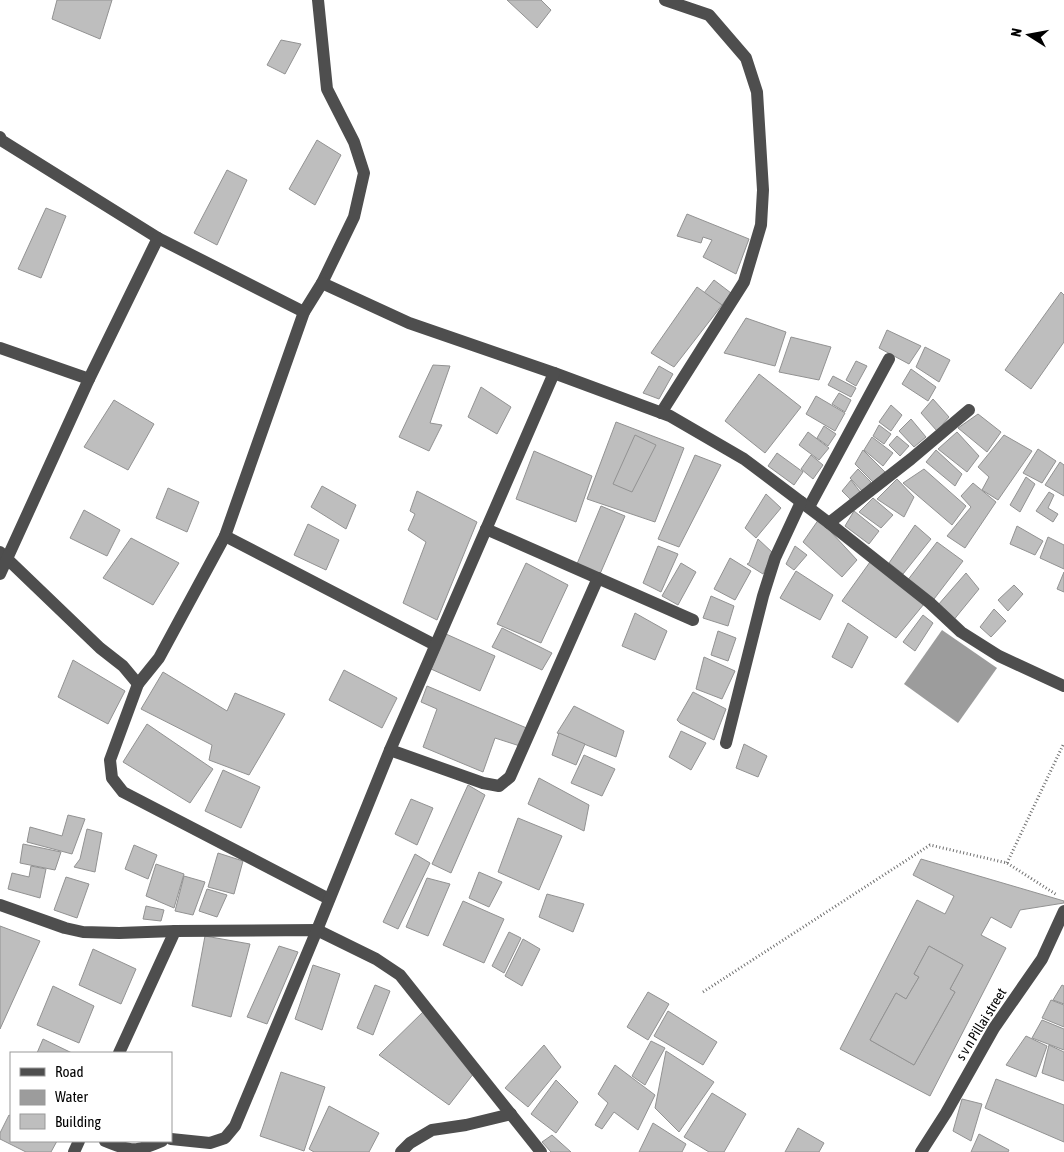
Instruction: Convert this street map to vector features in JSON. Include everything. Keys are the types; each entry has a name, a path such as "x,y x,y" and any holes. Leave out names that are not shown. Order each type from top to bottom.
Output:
{"street":[{"path":"318,0 327,89 354,142 364,173 354,217 322,283 304,312 225,536 158,658 138,684 110,760 112,778 123,792 329,899"},
{"path":"661,413 744,282 761,225 763,190 757,92 746,58 708,15 665,0"},
{"path":"0,137 1,140 30,159 158,238 304,312"},
{"path":"0,574 3,555 158,238"},
{"path":"322,283 409,323 554,372 661,413 744,459 930,603 961,632 999,656 1064,686"},
{"path":"0,348 89,380"},
{"path":"726,743 763,596 775,558 890,359"},
{"path":"172,1139 210,1143 225,1138 235,1126 390,750 554,372"},
{"path":"829,523 911,459 969,410"},
{"path":"486,529 693,620"},
{"path":"225,536 435,645"},
{"path":"3,555 100,648 123,666 138,684"},
{"path":"390,750 483,783 499,786 510,777 598,578"},
{"path":"0,905 65,928 84,932 317,930 376,959 400,975 541,1152"},
{"name":"s v n Pillai street","path":"921,1152 946,1113 994,1028 1042,959 1064,911"},
{"path":"119,1052 175,931"},
{"path":"401,1152 410,1143 432,1130 466,1125 511,1114"},
{"path":"108,1142 133,1152 143,1152 160,1142"}],"path":[{"path":"1007,863 1064,743"},
{"path":"702,992 930,845 1007,863 1064,900"}],"water":[{"path":"942,630 997,668 958,723 904,684"}],"building":[{"path":"57,0 112,0 100,39 52,19"},
{"path":"507,0 541,0 551,10 537,28"},
{"path":"281,40 301,44 285,74 267,65"},
{"path":"317,140 341,155 315,205 289,189"},
{"path":"227,170 247,180 217,245 194,233"},
{"path":"46,208 66,216 41,278 18,269"},
{"path":"687,214 749,239 736,274 703,257 712,240 703,237 701,243 677,236"},
{"path":"714,280 731,293 722,305 704,293"},
{"path":"697,287 722,305 674,367 651,353"},
{"path":"1061,292 1064,295 1064,342 1031,389 1005,370"},
{"path":"746,318 786,332 775,366 724,353"},
{"path":"887,330 921,346 909,364 879,348"},
{"path":"791,337 831,347 819,380 779,372"},
{"path":"925,347 950,360 939,382 916,367"},
{"path":"856,361 867,366 856,386 846,380"},
{"path":"433,365 450,366 430,423 442,425 429,451 399,437"},
{"path":"659,366 673,374 659,399 643,393"},
{"path":"911,369 936,387 928,401 902,384"},
{"path":"759,374 801,407 765,453 725,421"},
{"path":"833,376 856,388 851,397 828,385"},
{"path":"481,387 511,407 497,434 468,417"},
{"path":"839,393 851,400 845,412 832,404"},
{"path":"816,396 845,413 835,431 806,414"},
{"path":"933,399 949,417 937,431 921,413"},
{"path":"114,400 154,424 128,470 84,447"},
{"path":"891,405 902,415 891,431 879,422"},
{"path":"978,414 1001,432 987,452 958,428"},
{"path":"911,419 926,437 914,447 899,431"},
{"path":"616,422 684,448 655,522 587,499"},
{"path":"879,425 891,434 884,444 873,436"},
{"path":"824,426 836,434 828,446 817,438"},
{"path":"808,432 829,448 819,460 799,445"},
{"path":"957,432 979,456 967,472 938,449"},
{"path":"635,435 656,445 632,492 613,484"},
{"path":"1004,435 1032,451 998,500 982,490 989,477 978,467"},
{"path":"897,436 909,446 900,456 889,445"},
{"path":"872,437 893,453 883,466 864,450"},
{"path":"1038,449 1056,461 1042,483 1023,473"},
{"path":"863,450 885,472 873,482 855,464"},
{"path":"936,450 962,474 955,486 926,462"},
{"path":"534,451 592,476 576,522 516,499"},
{"path":"777,453 803,472 794,485 768,466"},
{"path":"695,455 721,465 679,547 658,539"},
{"path":"811,455 823,465 813,479 801,469"},
{"path":"1060,462 1064,465 1064,496 1045,485"},
{"path":"858,469 871,482 863,492 850,478"},
{"path":"924,469 966,506 952,525 903,483"},
{"path":"1026,477 1035,484 1020,512 1010,505"},
{"path":"897,479 914,497 904,517 877,499"},
{"path":"851,480 861,493 852,501 842,491"},
{"path":"973,483 996,502 965,548 947,536 971,507 961,496"},
{"path":"322,486 356,505 346,529 311,507"},
{"path":"168,488 199,502 187,532 156,518"},
{"path":"417,491 477,522 437,620 403,603 426,542 408,530 415,514 410,511"},
{"path":"1049,492 1054,495 1048,508 1058,514 1053,522 1036,511"},
{"path":"766,494 781,508 756,538 745,528"},
{"path":"873,498 893,515 881,528 859,512"},
{"path":"601,506 625,516 600,574 577,564"},
{"path":"84,510 120,530 107,556 70,538"},
{"path":"854,511 879,531 869,544 845,526"},
{"path":"819,519 857,560 842,577 803,542"},
{"path":"308,524 339,540 326,570 294,555"},
{"path":"915,525 931,539 903,574 889,563"},
{"path":"1017,526 1043,541 1035,555 1010,544"},
{"path":"1048,537 1064,545 1064,569 1040,558"},
{"path":"131,538 179,563 153,605 103,578"},
{"path":"758,539 773,553 763,574 747,564"},
{"path":"937,542 963,561 934,599 907,581"},
{"path":"658,546 678,554 661,592 643,583"},
{"path":"795,546 807,555 794,570 786,564"},
{"path":"730,558 751,571 735,600 714,589"},
{"path":"870,562 924,604 896,638 842,601"},
{"path":"526,563 568,585 541,643 497,624"},
{"path":"681,563 696,572 678,605 662,596"},
{"path":"796,571 833,595 820,620 780,598"},
{"path":"1064,572 1064,592 1057,589"},
{"path":"966,573 979,589 952,622 938,605"},
{"path":"1014,585 1023,594 1008,611 998,600"},
{"path":"711,596 734,606 728,626 703,618"},
{"path":"994,609 1006,621 991,637 980,627"},
{"path":"635,613 667,631 655,660 622,646"},
{"path":"923,615 933,623 915,651 903,642"},
{"path":"848,623 868,637 852,668 832,657"},
{"path":"502,628 552,653 542,670 492,647"},
{"path":"718,631 736,638 728,661 711,655"},
{"path":"446,634 495,656 480,691 431,669"},
{"path":"704,657 735,671 722,699 696,689"},
{"path":"73,660 125,691 108,724 58,697"},
{"path":"344,670 397,698 382,728 329,700"},
{"path":"163,672 227,711 235,693 285,714 249,775 209,760 212,745 141,709"},
{"path":"427,686 529,729 523,747 495,738 483,772 423,747 437,709 421,702"},
{"path":"693,692 726,709 714,740 677,720"},
{"path":"574,706 624,731 616,757 557,733"},
{"path":"147,724 213,769 190,803 123,762"},
{"path":"681,731 706,743 691,770 669,757"},
{"path":"559,733 585,744 576,765 552,755"},
{"path":"744,744 767,756 758,777 736,768"},
{"path":"584,755 615,769 602,796 571,783"},
{"path":"223,770 260,787 241,828 205,811"},
{"path":"539,778 589,805 584,831 528,804"},
{"path":"468,785 485,795 451,873 432,864"},
{"path":"411,799 433,808 417,845 395,834"},
{"path":"68,815 85,819 72,854 27,842 30,827 62,836"},
{"path":"518,818 562,836 539,890 498,872"},
{"path":"87,829 102,833 95,872 74,867 80,859"},
{"path":"23,844 61,852 55,870 20,863"},
{"path":"134,845 157,855 148,879 125,869"},
{"path":"218,853 243,861 234,894 208,887"},
{"path":"415,854 430,863 398,929 383,922"},
{"path":"921,859 1064,901 1064,903 1020,910 1011,928 991,917 981,935 1006,948 930,1096 840,1049 917,900 945,914 954,896 913,875","holes":["929,946 963,965 950,989 955,992 914,1065 870,1040 896,993 906,999 919,977 914,974"]},
{"path":"156,864 184,874 174,908 146,896"},
{"path":"31,866 46,869 40,898 8,889 12,873 29,877"},
{"path":"479,872 502,882 489,907 469,898"},
{"path":"184,876 205,882 193,915 175,911"},
{"path":"66,877 89,884 77,918 54,910"},
{"path":"427,878 450,884 428,936 406,927"},
{"path":"207,889 227,895 217,917 199,911"},
{"path":"547,894 584,904 573,932 539,917"},
{"path":"463,901 504,919 484,963 443,945"},
{"path":"146,906 164,910 161,921 143,919"},
{"path":"0,926 40,941 0,1029"},
{"path":"509,932 521,938 504,973 492,966"},
{"path":"205,936 250,944 231,1017 192,1006"},
{"path":"523,939 540,949 522,986 505,976"},
{"path":"279,946 298,952 267,1024 247,1017"},
{"path":"929,946 963,965 950,989 955,992 914,1065 870,1040 896,993 906,999 919,977 914,974"},
{"path":"93,949 136,969 121,1004 79,985"},
{"path":"313,965 340,974 322,1030 295,1019"},
{"path":"375,985 390,991 373,1035 357,1028"},
{"path":"1062,985 1064,986 1064,1004 1053,1000"},
{"path":"53,986 94,1006 79,1043 37,1025"},
{"path":"648,992 669,1004 648,1040 627,1027"},
{"path":"1051,1000 1064,1005 1064,1027 1042,1018"},
{"path":"424,1011 474,1073 449,1105 379,1055"},
{"path":"668,1011 717,1042 703,1065 654,1036"},
{"path":"1042,1020 1064,1029 1064,1050 1032,1038"},
{"path":"1026,1036 1047,1046 1036,1077 1006,1065"},
{"path":"43,1039 70,1052 37,1052"},
{"path":"651,1041 665,1048 645,1085 632,1076"},
{"path":"544,1045 561,1067 528,1107 505,1088"},
{"path":"1049,1045 1064,1052 1064,1081 1042,1073"},
{"path":"666,1051 714,1082 679,1132 655,1108"},
{"path":"615,1065 655,1095 638,1130 614,1112 602,1129 595,1125 608,1103 598,1094"},
{"path":"281,1072 325,1087 304,1151 260,1136"},
{"path":"996,1079 1064,1105 1064,1142 985,1108"},
{"path":"556,1080 578,1102 556,1133 531,1114"},
{"path":"712,1093 746,1114 724,1152 709,1152 684,1137"},
{"path":"962,1099 982,1104 971,1141 953,1131"},
{"path":"329,1106 379,1133 369,1152 314,1152 309,1149"},
{"path":"9,1115 10,1142 56,1142 51,1152 26,1152 0,1139 0,1133"},
{"path":"653,1123 686,1144 682,1152 639,1152"},
{"path":"798,1128 824,1143 819,1152 785,1152"},
{"path":"979,1134 1009,1150 1008,1152 971,1152"},
{"path":"552,1135 571,1152 551,1152 542,1142"}]}
